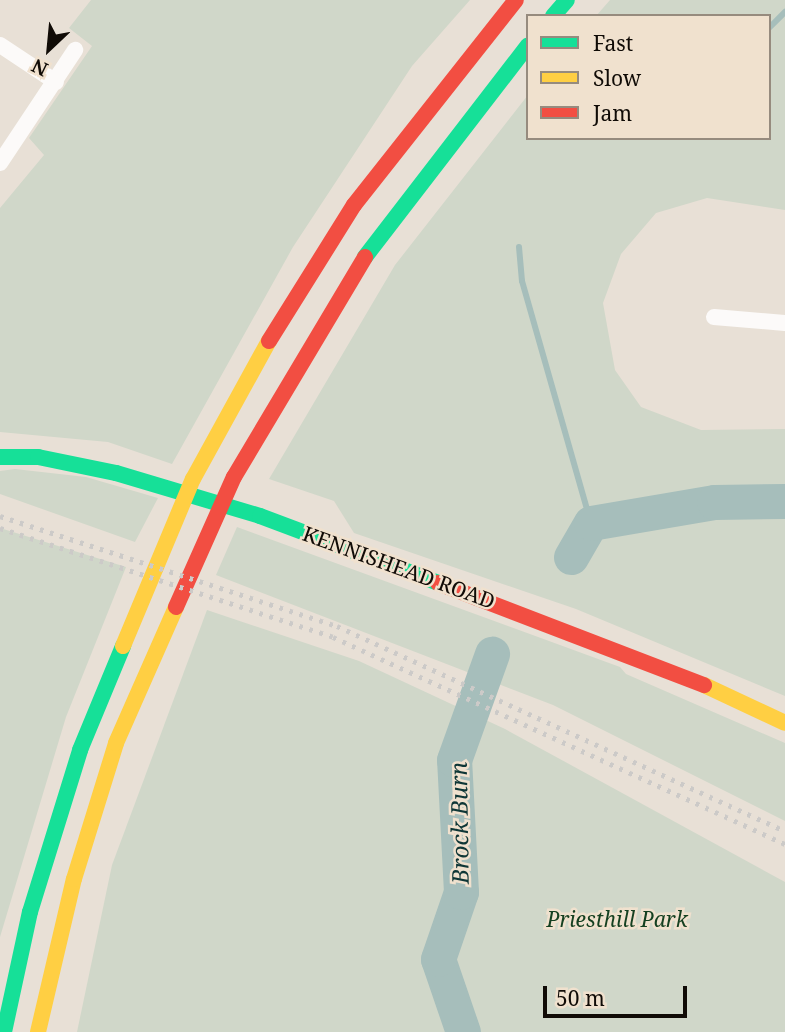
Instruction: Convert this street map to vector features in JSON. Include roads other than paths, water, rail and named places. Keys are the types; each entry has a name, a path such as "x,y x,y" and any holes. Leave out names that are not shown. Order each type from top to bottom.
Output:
{"main road":[{"path":"4,1032 53,835 122,641 222,424 354,205 516,0"},
{"path":"555,14 567,0"},
{"path":"38,1032 96,802 152,651 259,428 395,214 526,48"},
{"name":"KENNISHEAD ROAD","path":"0,457 106,470 260,516 686,676 785,723"}],"street":[{"path":"0,46 56,82"},
{"path":"0,163 75,50"},
{"path":"714,317 785,323"}],"waterway":[{"path":"771,26 785,12"},
{"path":"519,247 522,281 591,523"},
{"name":"Brock Burn","path":"571,557 591,523 714,502 785,501"},
{"name":"Brock Burn","path":"463,1032 438,959 461,892 454,760 492,654"}],"railway":[{"path":"0,516 337,626 785,831"},
{"path":"0,528 333,637 785,844"}],"park label":[{"name":"Priesthill Park","path":"617,919"}]}
